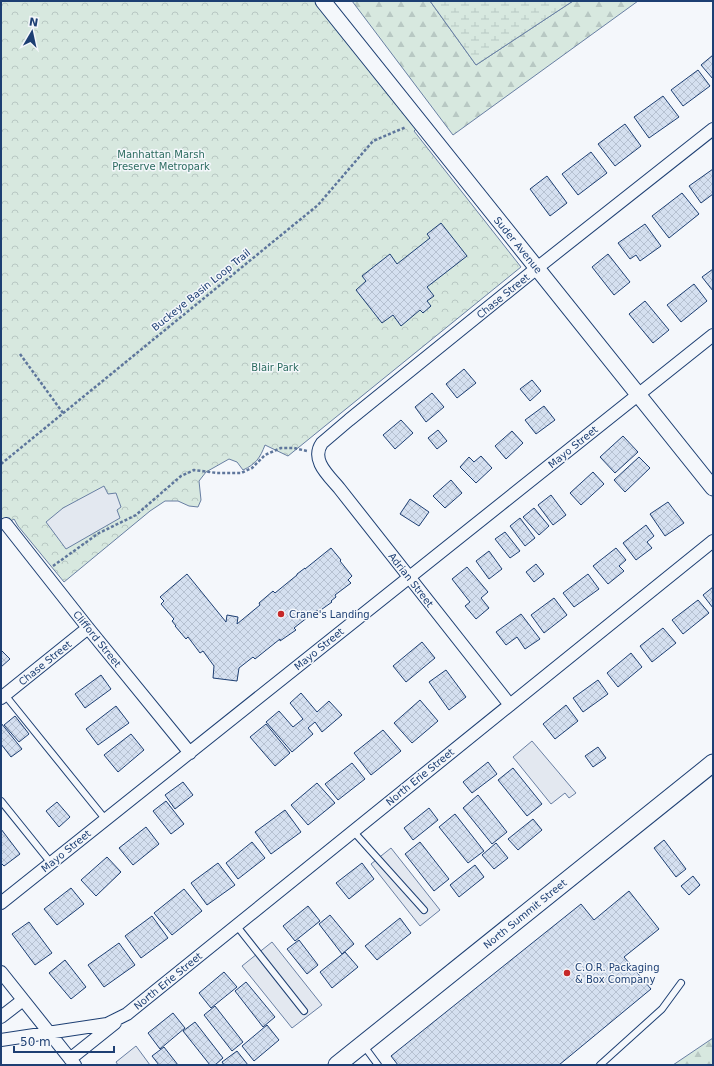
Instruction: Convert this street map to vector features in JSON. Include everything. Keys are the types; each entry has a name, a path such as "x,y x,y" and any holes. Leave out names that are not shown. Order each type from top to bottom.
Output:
{"main road":[{"name":"North Summit Street","path":"337,1065 713,763"}],"street":[{"name":"Suder Avenue","path":"323,1 713,488"},
{"name":"Chase Street","path":"317,453 318,447 349,420 713,128"},
{"name":"Mayo Street","path":"1,904 713,335"},
{"name":"Adrian Street","path":"317,453 319,464 322,468 510,705"},
{"name":"Clifford Street","path":"6,524 88,628 190,753"},
{"name":"North Erie Street","path":"73,1062 127,1014 236,925 713,541"},
{"name":"Chase Street","path":"3,697 88,628"},
{"path":"1,972 73,1062"},
{"path":"1,1017 23,1000"},
{"name":"North Erie Street","path":"1,1040 107,1024 127,1014"}],"lane":[{"path":"3,697 106,820"},
{"path":"1,800 51,863"},
{"path":"353,831 424,910"},
{"path":"236,925 304,1011"},
{"path":"600,1065 662,1009 681,983"},
{"path":"363,1044 378,1065"}],"path":[{"name":"Buckeye Basin Loop Trail","path":"1,464 318,205 373,141 407,126"},
{"path":"20,354 63,414"},
{"path":"44,572 99,533 136,516 181,476 194,470 217,473 240,472 252,468 265,455 281,448 294,448 317,453"}],"green space":[{"name":"Manhattan Marsh Preserve Metropark","path":"1,1 323,1 422,124 414,131 521,267 288,456 265,445 257,460 243,470 237,462 229,459 206,472 199,481 201,500 198,507 189,506 178,501 165,501 150,511 64,582 18,526 14,519 1,527"},
{"path":"352,1 430,1 476,65 573,1 638,1 453,135"},
{"path":"430,1 573,1 476,65"},
{"path":"713,1038 713,1065 673,1065"}],"shaded area":[{"path":"104,486 108,494 116,493 121,507 117,510 120,518 66,549 46,522 63,508"},
{"path":"532,741 576,793 569,798 565,793 551,804 513,757"},
{"path":"391,848 440,910 420,926 371,864"},
{"path":"272,942 322,1005 292,1028 242,966"},
{"path":"136,1046 150,1065 118,1065 116,1062"}],"building":[{"path":"713,55 713,79 701,65"},
{"path":"698,70 710,86 683,106 671,90"},
{"path":"663,96 679,117 649,138 634,117"},
{"path":"625,124 641,146 615,166 598,144"},
{"path":"591,152 607,173 578,195 562,174"},
{"path":"713,169 713,194 701,203 689,186"},
{"path":"547,176 567,203 550,216 530,189"},
{"path":"682,193 699,214 669,238 652,216"},
{"path":"441,223 467,256 427,287 434,296 427,301 431,306 423,313 420,310 401,326 393,315 382,323 356,290 366,281 362,276 390,254 397,264 430,238 427,234"},
{"path":"645,224 661,246 640,261 636,255 630,259 618,243"},
{"path":"608,254 630,282 614,295 592,267"},
{"path":"713,269 713,291 702,277"},
{"path":"694,284 707,301 681,322 667,305"},
{"path":"645,301 669,330 653,343 629,314"},
{"path":"464,369 476,383 457,398 446,384"},
{"path":"532,380 541,391 530,401 520,389"},
{"path":"432,393 444,407 426,422 415,407"},
{"path":"544,406 555,420 536,434 525,420"},
{"path":"401,420 413,433 395,449 383,435"},
{"path":"438,430 447,441 437,449 428,438"},
{"path":"512,431 523,443 506,459 495,446"},
{"path":"623,436 638,452 615,473 600,457"},
{"path":"481,456 492,468 476,483 460,467 469,457 474,462"},
{"path":"639,457 650,468 625,492 614,480"},
{"path":"593,472 604,484 581,505 570,493"},
{"path":"451,480 462,493 445,508 433,496"},
{"path":"551,495 566,515 553,525 538,505"},
{"path":"410,499 429,512 419,526 400,514"},
{"path":"668,502 684,523 665,536 650,514"},
{"path":"534,508 549,526 539,535 523,517"},
{"path":"520,518 535,538 525,546 510,526"},
{"path":"646,525 654,536 647,542 652,548 636,560 623,543"},
{"path":"505,532 520,551 510,558 495,539"},
{"name":"Crane's Landing","path":"331,548 352,576 348,580 351,583 335,595 336,597 331,601 332,602 318,612 317,610 294,628 296,630 280,641 280,639 255,659 253,657 239,668 237,681 213,678 214,666 203,651 200,653 188,637 186,639 172,621 174,619 161,604 164,601 160,597 187,574 226,622 227,615 238,617 237,624 260,605 259,603 273,591 275,593"},
{"path":"616,548 626,560 619,566 624,571 608,584 593,566"},
{"path":"489,551 502,569 489,579 476,561"},
{"path":"536,564 544,574 534,582 526,572"},
{"path":"467,567 488,592 481,598 489,608 476,619 465,606 470,602 452,579"},
{"path":"588,574 599,589 574,607 563,593"},
{"path":"713,587 713,608 703,595"},
{"path":"554,598 567,615 544,633 531,615"},
{"path":"698,600 709,613 683,634 672,620"},
{"path":"521,614 540,639 525,649 517,637 506,645 496,632"},
{"path":"663,628 676,643 652,662 640,646"},
{"path":"422,642 435,658 406,682 393,666"},
{"path":"1,650 10,659 1,667"},
{"path":"631,653 642,667 618,687 607,673"},
{"path":"446,670 466,697 449,710 429,682"},
{"path":"101,675 111,689 85,708 75,694"},
{"path":"598,680 608,694 583,712 573,698"},
{"path":"301,693 317,712 329,701 342,715 322,732 315,722 308,728 313,734 292,752 266,722 279,711 293,727 303,719 290,703"},
{"path":"420,700 438,721 412,743 394,723"},
{"path":"566,705 578,721 555,739 543,724"},
{"path":"116,706 129,723 98,745 86,729"},
{"path":"15,716 29,734 19,742 4,725"},
{"path":"1,723 22,749 11,757 1,744"},
{"path":"266,724 290,753 275,766 250,737"},
{"path":"383,730 401,751 371,775 354,753"},
{"path":"131,734 144,750 118,772 104,755"},
{"path":"598,747 606,758 593,767 585,756"},
{"path":"488,762 497,774 472,793 463,782"},
{"path":"352,763 365,779 338,800 325,784"},
{"path":"513,768 542,804 527,816 498,780"},
{"path":"183,782 193,795 175,809 165,795"},
{"path":"317,783 335,803 308,825 291,805"},
{"path":"478,795 507,832 492,844 463,808"},
{"path":"166,801 184,824 171,834 153,811"},
{"path":"57,802 70,817 59,827 46,811"},
{"path":"429,808 438,820 413,840 404,828"},
{"path":"285,810 301,832 271,854 255,832"},
{"path":"455,814 484,851 468,863 439,827"},
{"path":"533,819 542,830 518,850 508,839"},
{"path":"146,827 159,844 133,865 119,848"},
{"path":"1,829 20,854 4,866 1,863"},
{"path":"664,840 686,869 676,877 654,848"},
{"path":"252,842 265,858 238,879 226,863"},
{"path":"420,842 449,879 434,891 405,854"},
{"path":"496,843 508,858 494,869 482,855"},
{"path":"107,857 121,872 96,896 81,880"},
{"path":"218,863 235,885 207,905 191,883"},
{"path":"362,863 374,879 349,899 336,883"},
{"path":"475,865 484,877 459,897 450,885"},
{"path":"693,876 700,885 689,895 681,886"},
{"path":"71,888 84,904 57,925 44,909"},
{"path":"184,889 202,911 172,935 154,913"},
{"name":"C.O.R. Packaging & Box Company","path":"629,891 659,929 624,957 651,989 559,1065 398,1065 391,1056 581,904 594,920"},
{"path":"308,906 320,921 295,941 283,926"},
{"path":"330,915 354,944 342,954 319,924"},
{"path":"152,916 168,938 141,958 125,936"},
{"path":"400,918 411,933 377,960 365,946"},
{"path":"29,922 52,953 35,965 12,934"},
{"path":"299,940 318,965 307,974 287,949"},
{"path":"119,943 135,965 104,987 88,965"},
{"path":"345,952 358,967 332,988 320,972"},
{"path":"65,960 86,987 71,999 49,973"},
{"path":"224,972 237,987 211,1008 199,993"},
{"path":"246,982 275,1017 263,1027 235,991"},
{"path":"215,1006 243,1042 232,1051 204,1015"},
{"path":"173,1013 185,1028 160,1049 148,1033"},
{"path":"195,1022 223,1058 215,1065 210,1065 183,1031"},
{"path":"267,1025 279,1040 254,1061 242,1046"},
{"path":"164,1047 178,1065 159,1065 152,1056"},
{"path":"237,1051 248,1065 224,1065 222,1062"}],"place":[{"name":"Crane's Landing","path":"281,614"},
{"name":"C.O.R. Packaging & Box Company","path":"567,973"}],"park label":[{"name":"Blair Park","path":"275,367"}]}
